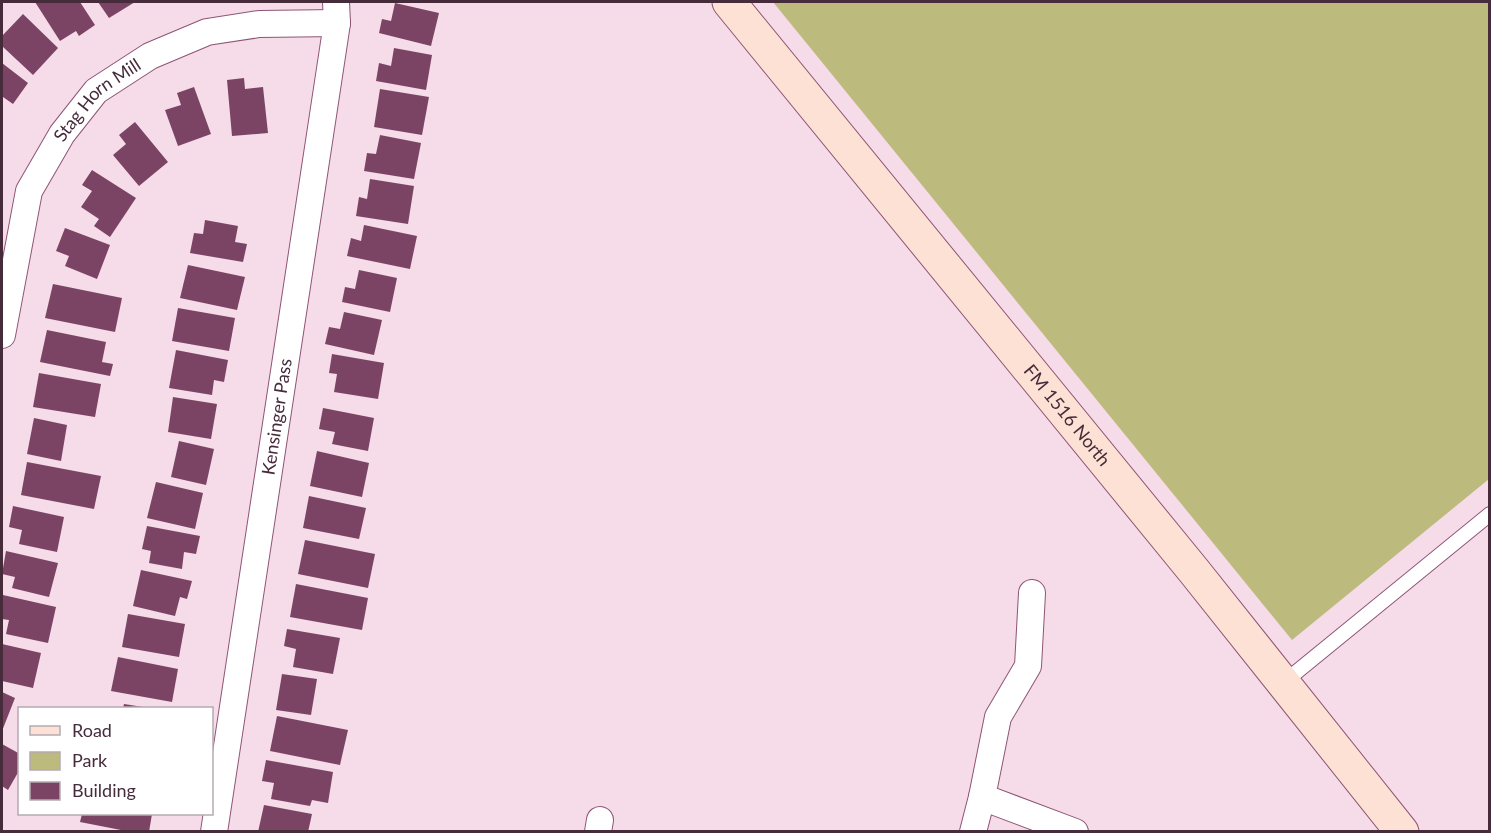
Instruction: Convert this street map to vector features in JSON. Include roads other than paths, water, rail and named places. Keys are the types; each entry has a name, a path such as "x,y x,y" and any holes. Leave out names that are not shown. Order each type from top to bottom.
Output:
{"main road":[{"name":"FM 1516 North","path":"729,2 1194,571 1402,831"}],"street":[{"name":"Stag Horn Mill","path":"2,335 29,191 62,134 96,91 150,56 207,32 337,12"},
{"name":"Kensinger Pass","path":"214,831 337,12"},
{"path":"972,831 982,797 998,717 1028,666 1032,593"},
{"path":"982,797 1075,831"}],"lane":[{"path":"1283,683 1490,514"}]}
